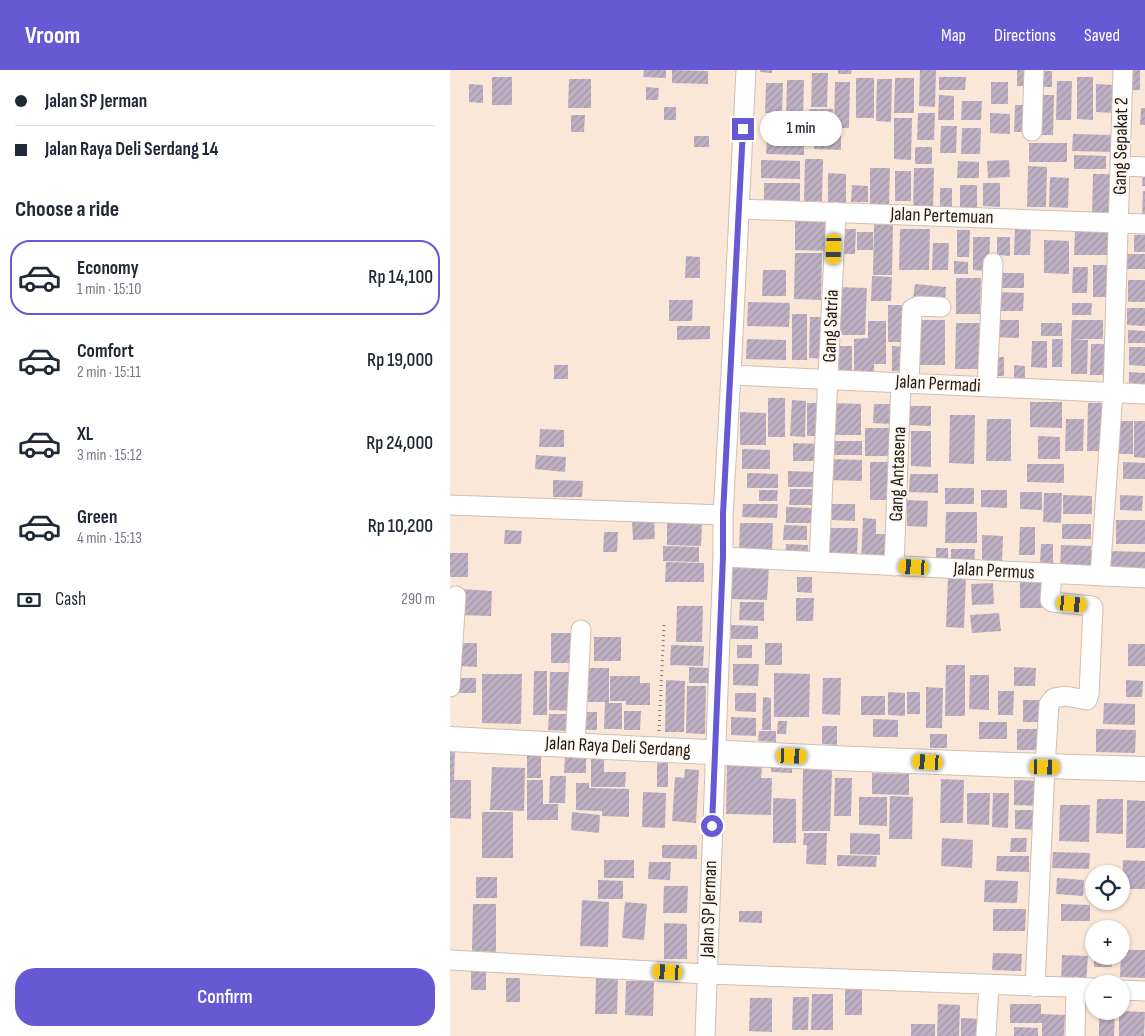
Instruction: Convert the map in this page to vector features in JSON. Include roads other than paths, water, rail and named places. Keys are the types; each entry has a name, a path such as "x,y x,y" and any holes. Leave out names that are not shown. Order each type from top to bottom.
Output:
{"main road":[{"name":"Jalan Raya Deli Serdang","path":"450,739 1045,767 1145,769"}],"street":[{"name":"Jalan SP Jerman","path":"705,1036 723,514 746,70"},
{"path":"1032,131 1034,70"},
{"name":"Gang Sepakat 2","path":"1100,576 1113,392 1123,70"},
{"path":"1120,166 1145,167"},
{"name":"Jalan Pertemuan","path":"740,209 1145,224"},
{"name":"Gang Satria","path":"819,562 836,212"},
{"path":"987,386 993,263"},
{"name":"Gang Antasena","path":"894,566 905,383 912,309 918,306 940,307"},
{"name":"Jalan Permadi","path":"731,375 1145,394"},
{"path":"450,505 723,514"},
{"name":"Jalan Permus","path":"723,557 1145,578"},
{"path":"1036,987 1049,704 1054,698 1065,696 1084,701 1087,700 1089,694 1094,608 1092,606 1052,602 1050,600 1052,574"},
{"path":"450,687 456,596"},
{"path":"575,745 581,630"},
{"path":"450,960 707,974 1036,987 1085,987 1076,1036"},
{"path":"986,1036 989,984"},
{"path":"1130,990 1145,991"}]}
